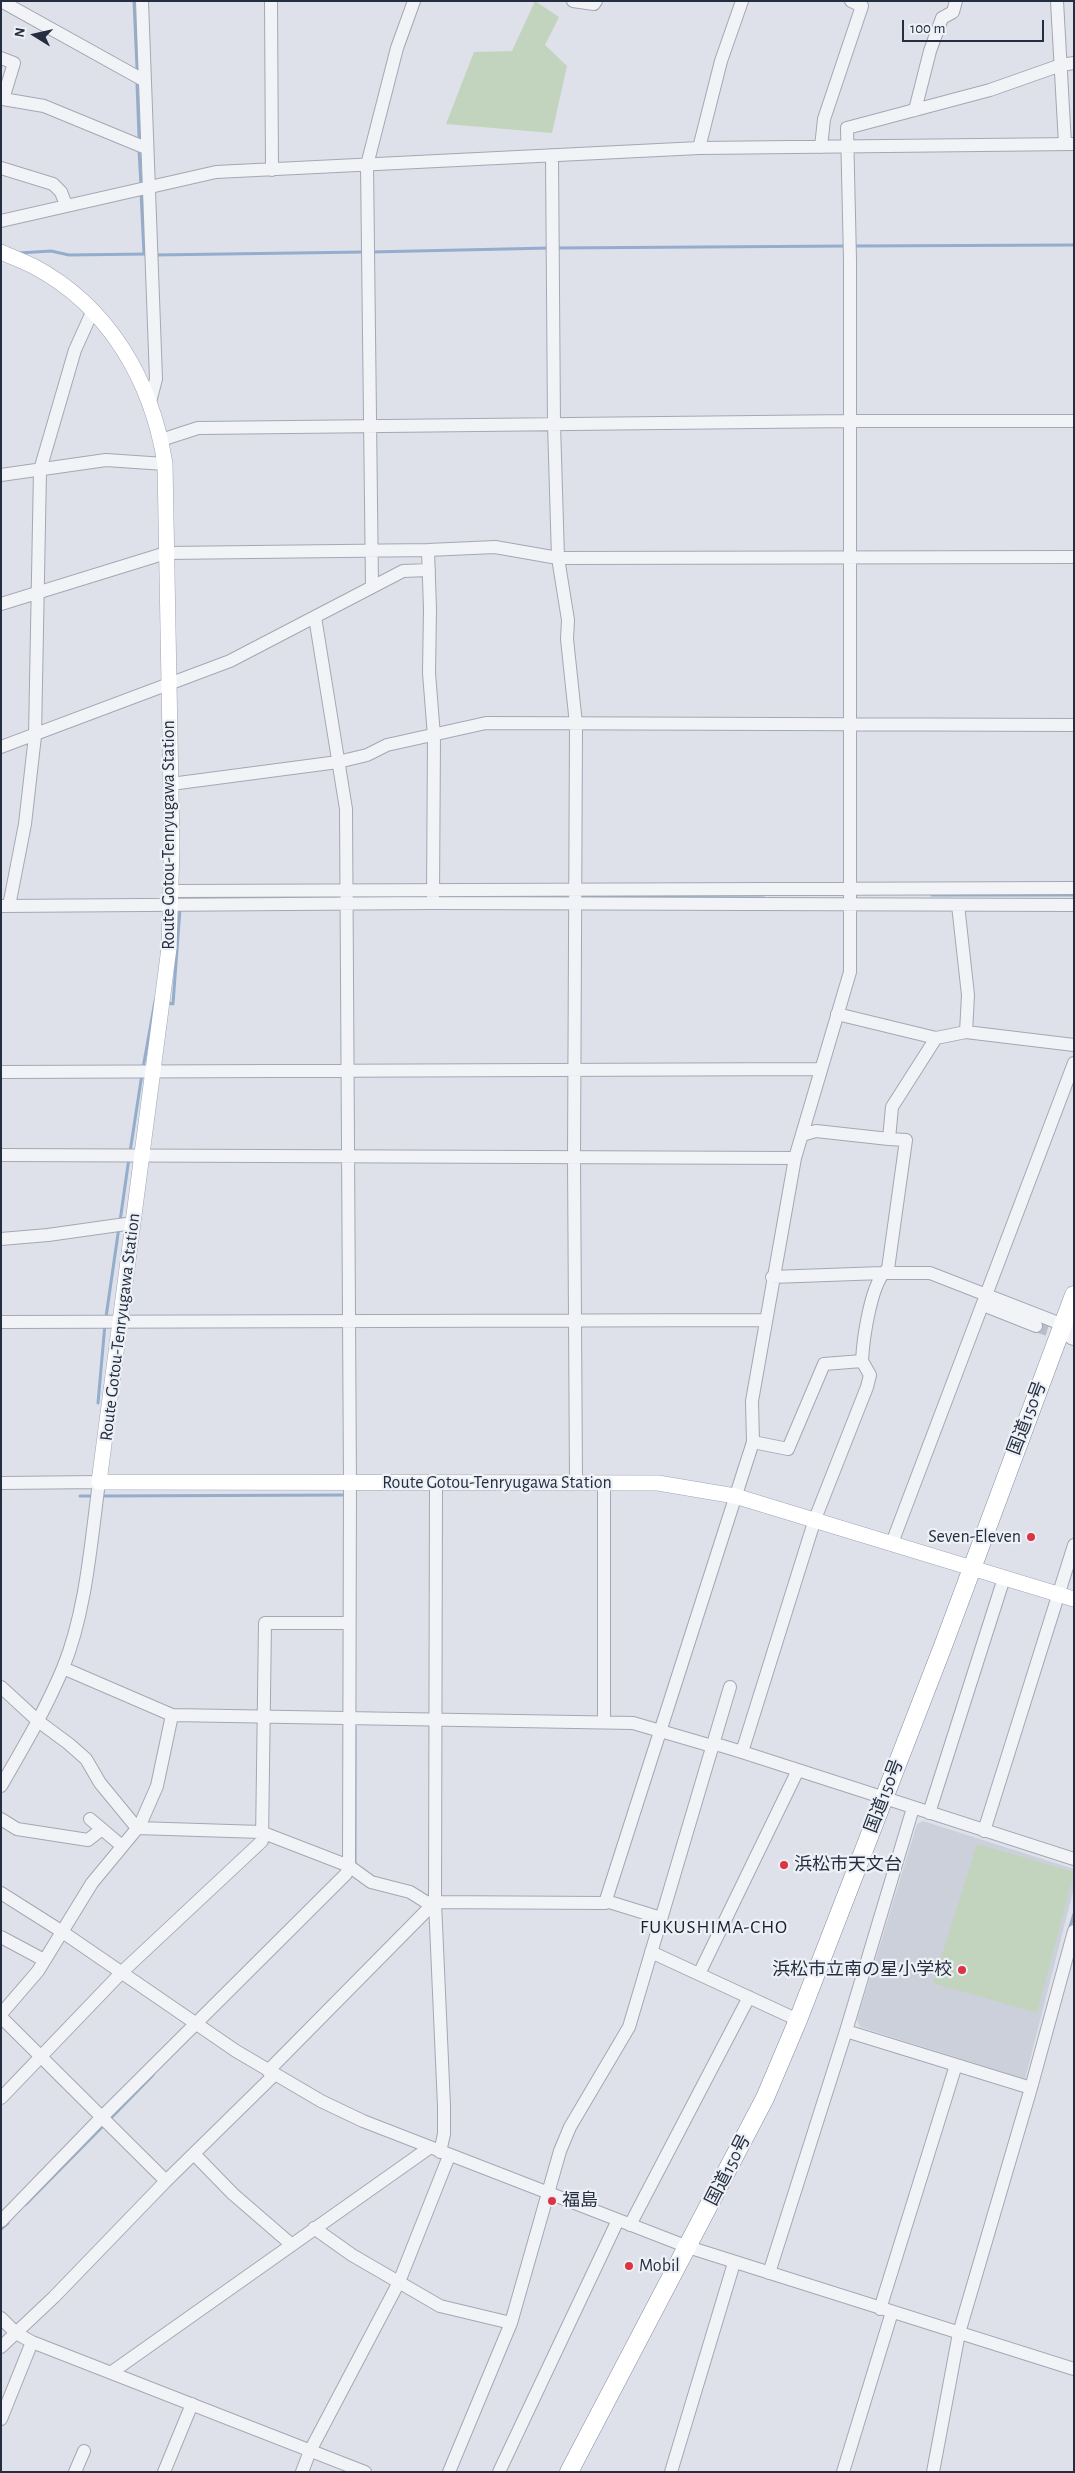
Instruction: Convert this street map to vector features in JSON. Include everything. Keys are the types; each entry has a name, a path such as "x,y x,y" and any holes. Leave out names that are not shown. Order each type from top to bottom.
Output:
{"highway":[{"name":"国道150号","path":"569,2472 765,2098 798,2020 971,1568 1070,1333 1074,1295"}],"main road":[{"name":"Route Gotou-Tenryugawa Station","path":"3,254 33,266 56,281 93,310 125,352 150,402 161,440 165,464 171,784 171,897 166,975 99,1482 658,1483 735,1496 816,1519 1074,1599"}],"street":[{"path":"1,1 145,81"},
{"path":"142,1 146,148 143,188 151,255 156,379 150,402"},
{"path":"271,1 272,170"},
{"path":"372,586 370,550 367,165 397,48 414,1"},
{"path":"573,1 594,4 596,1"},
{"path":"699,148 721,61 742,1"},
{"path":"821,147 824,119 862,6 851,1"},
{"path":"915,110 930,51 942,18 953,12 956,1"},
{"path":"1,221 216,172 699,148 1070,144 1067,64 1057,1"},
{"path":"1,58 14,62 3,98 44,106 146,148"},
{"path":"606,1901 753,1442 752,1400 772,1277 795,1158 850,972 850,238 847,128 990,90 1067,64"},
{"path":"552,155 554,424 558,558 568,620 567,640 576,724 574,890 576,1482"},
{"path":"1,168 53,184 61,192 66,205"},
{"path":"93,310 74,350 40,470 35,736 25,824 5,906 171,897 348,891 574,904 1074,888"},
{"path":"161,440 198,428 850,421 1074,421"},
{"path":"1,475 106,460 165,464"},
{"path":"1,604 166,553 428,550 495,547 558,558 1074,557"},
{"path":"428,550 429,673 434,736 433,897"},
{"path":"1,748 230,662 403,571 429,570"},
{"path":"1,2221 102,2117 346,1874 348,1866 350,1483 346,905 348,891 346,809 316,617"},
{"path":"171,784 338,762 367,755 387,745 486,723 851,726 1074,725"},
{"path":"171,897 346,905 433,897 574,890 850,896 958,905 1074,905"},
{"path":"958,905 967,986 966,1032"},
{"path":"837,1014 936,1038 966,1032 1074,1045"},
{"path":"889,1139 892,1107 936,1038"},
{"path":"892,1543 1074,1063"},
{"path":"1,1072 821,1070"},
{"path":"742,1752 816,1519 870,1375 862,1361 870,1310 882,1272 888,1269 906,1140 816,1131 802,1135"},
{"path":"1,1155 348,1158 795,1158"},
{"path":"1,1239 48,1235 133,1222"},
{"path":"772,1277 882,1272 930,1273 1036,1326"},
{"path":"985,1300 1070,1333"},
{"path":"1,1322 766,1320"},
{"path":"753,1442 788,1449 824,1364 862,1361"},
{"path":"1,1483 99,1482 77,1622 63,1668 38,1720 1,1786"},
{"path":"302,2472 310,2451 399,2282 444,2134 435,1902 436,1482"},
{"path":"604,1483 604,1722"},
{"path":"984,1831 1074,1545"},
{"path":"928,1813 1004,1578"},
{"path":"1,2098 122,1972 262,1840 262,1716 265,1623 349,1623"},
{"path":"63,1668 172,1715 633,1723 712,1746 719,1745 742,1752 1074,1859"},
{"path":"1,1687 86,1759 100,1783 137,1828 261,1832 348,1866 371,1882 410,1892 426,1902 605,1903 606,1901 661,1918"},
{"path":"449,2472 511,2323 560,2151 570,2127 629,2027 730,1687"},
{"path":"166,2181 1,2016 38,1971 61,1930 92,1883 137,1828 150,1806 157,1786 172,1715"},
{"path":"699,1974 798,1770"},
{"path":"769,2273 846,2031 913,1808"},
{"path":"1,1819 18,1829 88,1840 102,1829"},
{"path":"90,1820 122,1846"},
{"path":"2,1896 61,1930 271,2073 363,2121 688,2247 1074,2369"},
{"path":"1,2347 54,2297 194,2154 435,1902"},
{"path":"933,2472 960,2333 1074,1931"},
{"path":"1,1937 44,1960"},
{"path":"651,1952 798,2020"},
{"path":"499,2472 624,2223 749,1997"},
{"path":"846,2031 1031,2088"},
{"path":"843,2472 886,2310 956,2065"},
{"path":"112,2372 237,2285 314,2228 439,2152"},
{"path":"194,2154 232,2194 292,2245"},
{"path":"314,2228 352,2255 440,2306 511,2323"},
{"path":"671,2472 734,2262"},
{"path":"1,2318 16,2333 32,2342 365,2472"},
{"path":"1,2419 32,2342"},
{"path":"164,2472 192,2404"},
{"path":"75,2472 84,2452"}],"shaded area":[{"name":"浜松市立南の星小学校","path":"923,1821 1074,1869 1074,1888 1025,2079 860,2027 857,2020 917,1824"}],"green space":[{"path":"535,1 559,17 545,45 567,66 552,133 446,124 474,52 512,51"},
{"path":"977,1844 1074,1872 1037,2013 933,1983"}],"waterway":[{"path":"134,1 137,68"},
{"path":"137,83 139,137"},
{"path":"139,150 141,186"},
{"path":"141,192 144,254"},
{"path":"854,246 1074,245"},
{"path":"556,248 848,246"},
{"path":"371,252 550,248"},
{"path":"19,253 51,251 69,255 148,254"},
{"path":"154,255 365,252"},
{"path":"580,896 764,895"},
{"path":"932,895 1074,895"},
{"path":"169,1003 173,1004 180,909"},
{"path":"143,1068 155,1001"},
{"path":"130,1152 142,1074"},
{"path":"120,1221 129,1158"},
{"path":"106,1317 119,1227"},
{"path":"98,1403 105,1324"},
{"path":"101,1496 347,1495"},
{"path":"80,1496 95,1496"},
{"path":"355,1727 355,1865"},
{"path":"1069,1930 1074,1914"},
{"path":"109,2120 153,2075"},
{"path":"26,2204 104,2125"},
{"path":"1,2229 8,2223"}],"tunnel":[{"path":"1036,1326 1067,1336"}],"place":[{"name":"Seven-Eleven","path":"1031,1537"},
{"name":"浜松市天文台","path":"784,1865"},
{"name":"浜松市立南の星小学校","path":"962,1970"},
{"name":"福島","path":"552,2201"},
{"name":"Mobil","path":"629,2266"}],"district":[{"name":"FUKUSHIMA-CHO","path":"714,1927"}]}
